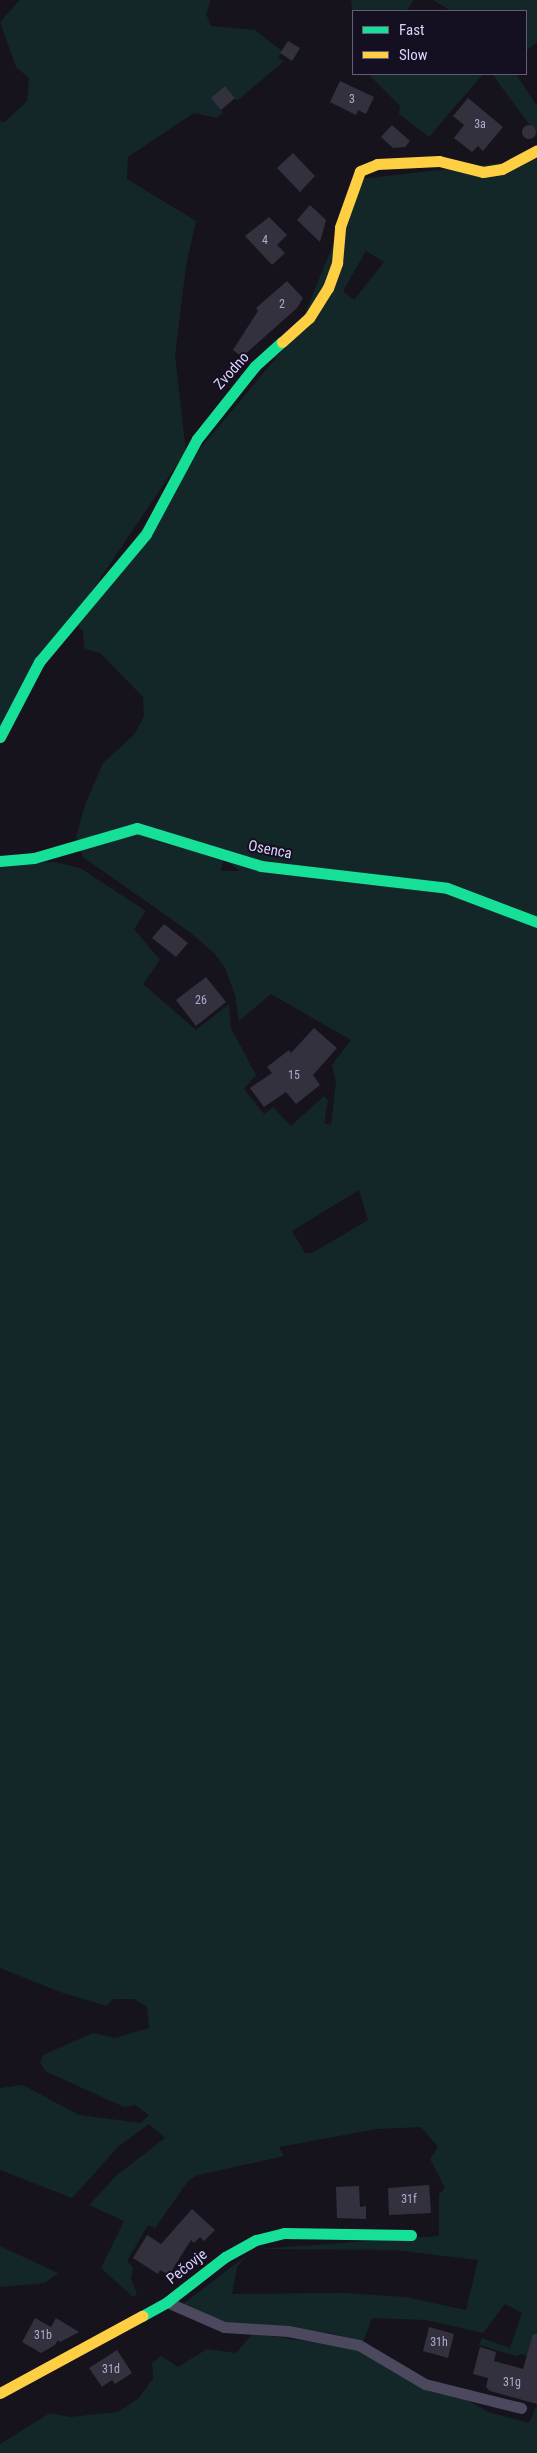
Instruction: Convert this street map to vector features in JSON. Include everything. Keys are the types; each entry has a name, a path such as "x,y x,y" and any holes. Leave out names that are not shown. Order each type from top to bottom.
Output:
{"street":[{"name":"Zvodno","path":"0,737 39,662 146,534 198,439 218,410 255,366 309,318 328,288 337,263 340,227 360,171 377,164 439,161 483,172 502,169 537,150"},
{"name":"Osenca","path":"0,861 34,858 137,828 261,866 447,888 537,922"},
{"name":"Pečovje","path":"0,2392 167,2302 225,2257 256,2240 284,2232 411,2235"}],"lane":[{"path":"167,2302 224,2327 288,2331 359,2345 425,2384 520,2408"}],"green space":[{"path":"20,0 211,0 206,14 211,26 255,30 282,51 278,58 284,61 237,101 224,89 213,99 223,113 217,118 194,113 128,157 127,179 196,221 186,266 175,356 186,451 0,727 0,121 5,122 27,101 29,78 16,67 0,22"},
{"path":"351,0 414,0 407,10 352,10"},
{"path":"433,0 537,0 537,42 527,50 527,10 449,10"},
{"path":"369,75 482,75 429,137 399,114 400,106"},
{"path":"493,75 517,75 537,106 537,135"},
{"path":"537,159 537,2358 520,2354 516,2356 479,2345 482,2338 510,2348 522,2313 505,2304 483,2333 426,2320 372,2318 363,2342 330,2333 209,2321 183,2304 246,2256 237,2267 232,2294 345,2293 405,2297 466,2310 478,2260 395,2250 259,2249 439,2236 439,2194 445,2188 430,2159 438,2147 421,2127 377,2129 279,2147 284,2156 198,2175 188,2181 155,2228 148,2225 127,2261 133,2267 131,2279 137,2294 133,2297 101,2268 124,2221 89,2205 117,2175 165,2138 149,2124 119,2146 72,2198 0,2170 0,2088 23,2085 79,2115 141,2123 149,2115 135,2105 124,2107 45,2071 40,2062 43,2055 93,2033 115,2038 149,2028 147,2007 134,1999 113,1999 107,2006 60,1992 0,1968 0,865 55,862 80,868 146,911 134,929 160,960 143,984 196,1030 229,1004 231,1028 256,1075 244,1089 264,1114 273,1107 291,1126 324,1096 328,1100 324,1123 331,1125 336,1082 332,1065 351,1040 271,994 239,1021 235,995 225,968 215,954 191,933 83,857 76,837 85,805 103,763 134,735 144,716 143,697 101,654 84,648 83,631 75,623 189,462 297,333 360,179","holes":["366,251 384,262 354,300 343,291","223,859 240,871 221,871","359,1190 368,1220 312,1253 305,1253 292,1231"]},
{"path":"0,2246 58,2273 45,2283 0,2287"},
{"path":"253,2333 356,2349 385,2364 412,2383 426,2390 455,2393 488,2412 529,2423 537,2404 537,2453 0,2453 0,2444 50,2413 70,2417 118,2412 139,2398 153,2378 152,2363 161,2356 178,2367 207,2349 236,2353"}],"building":[{"path":"288,41 300,48 292,61 280,53"},
{"path":"340,81 374,97 366,114 358,110 356,115 330,102"},
{"path":"225,86 235,98 221,110 211,98"},
{"path":"468,98 503,127 483,151 478,146 472,152 454,138 464,125 453,116"},
{"path":"392,125 410,141 405,147 393,148 381,137"},
{"path":"529,125 534,127 536,132 534,137 529,139 524,137 522,132 524,127"},
{"path":"293,153 315,176 300,192 277,168"},
{"path":"310,205 326,220 320,242 297,220"},
{"path":"269,217 287,235 277,245 285,253 272,265 245,236"},
{"path":"287,281 303,298 297,308 242,357 233,350 258,311 256,308"},
{"path":"164,924 188,943 176,957 152,938"},
{"path":"206,977 226,1002 196,1026 176,1000"},
{"path":"314,1028 337,1048 313,1075 320,1085 296,1104 286,1092 264,1107 250,1088 272,1073 267,1067 289,1050 291,1053"},
{"path":"429,2185 431,2213 389,2215 388,2188"},
{"path":"359,2186 360,2207 366,2206 366,2219 337,2218 336,2187"},
{"path":"192,2209 215,2230 204,2241 200,2237 194,2243 191,2240 169,2275 160,2270 158,2274 133,2258 147,2235 161,2244"},
{"path":"35,2318 51,2327 56,2318 79,2332 60,2342 58,2340 55,2345 41,2353 22,2342"},
{"path":"429,2327 454,2334 448,2358 423,2351"},
{"path":"533,2334 537,2334 537,2404 490,2391 486,2387 488,2378 473,2374 480,2347 496,2352 494,2361 523,2369"},
{"path":"117,2350 132,2373 115,2384 112,2380 102,2387 89,2368"}],"traffic: fast":[{"path":"0,737 39,662 146,534 197,439 255,366 282,342"},
{"path":"0,861 34,858 137,828 261,866 447,888 537,922"},
{"path":"142,2316 167,2302 225,2257 256,2240 284,2233 411,2235"}],"traffic: slow":[{"path":"282,342 309,318 328,288 337,263 340,227 360,171 377,164 439,161 483,172 502,169 537,150"},
{"path":"0,2393 142,2316"}]}
